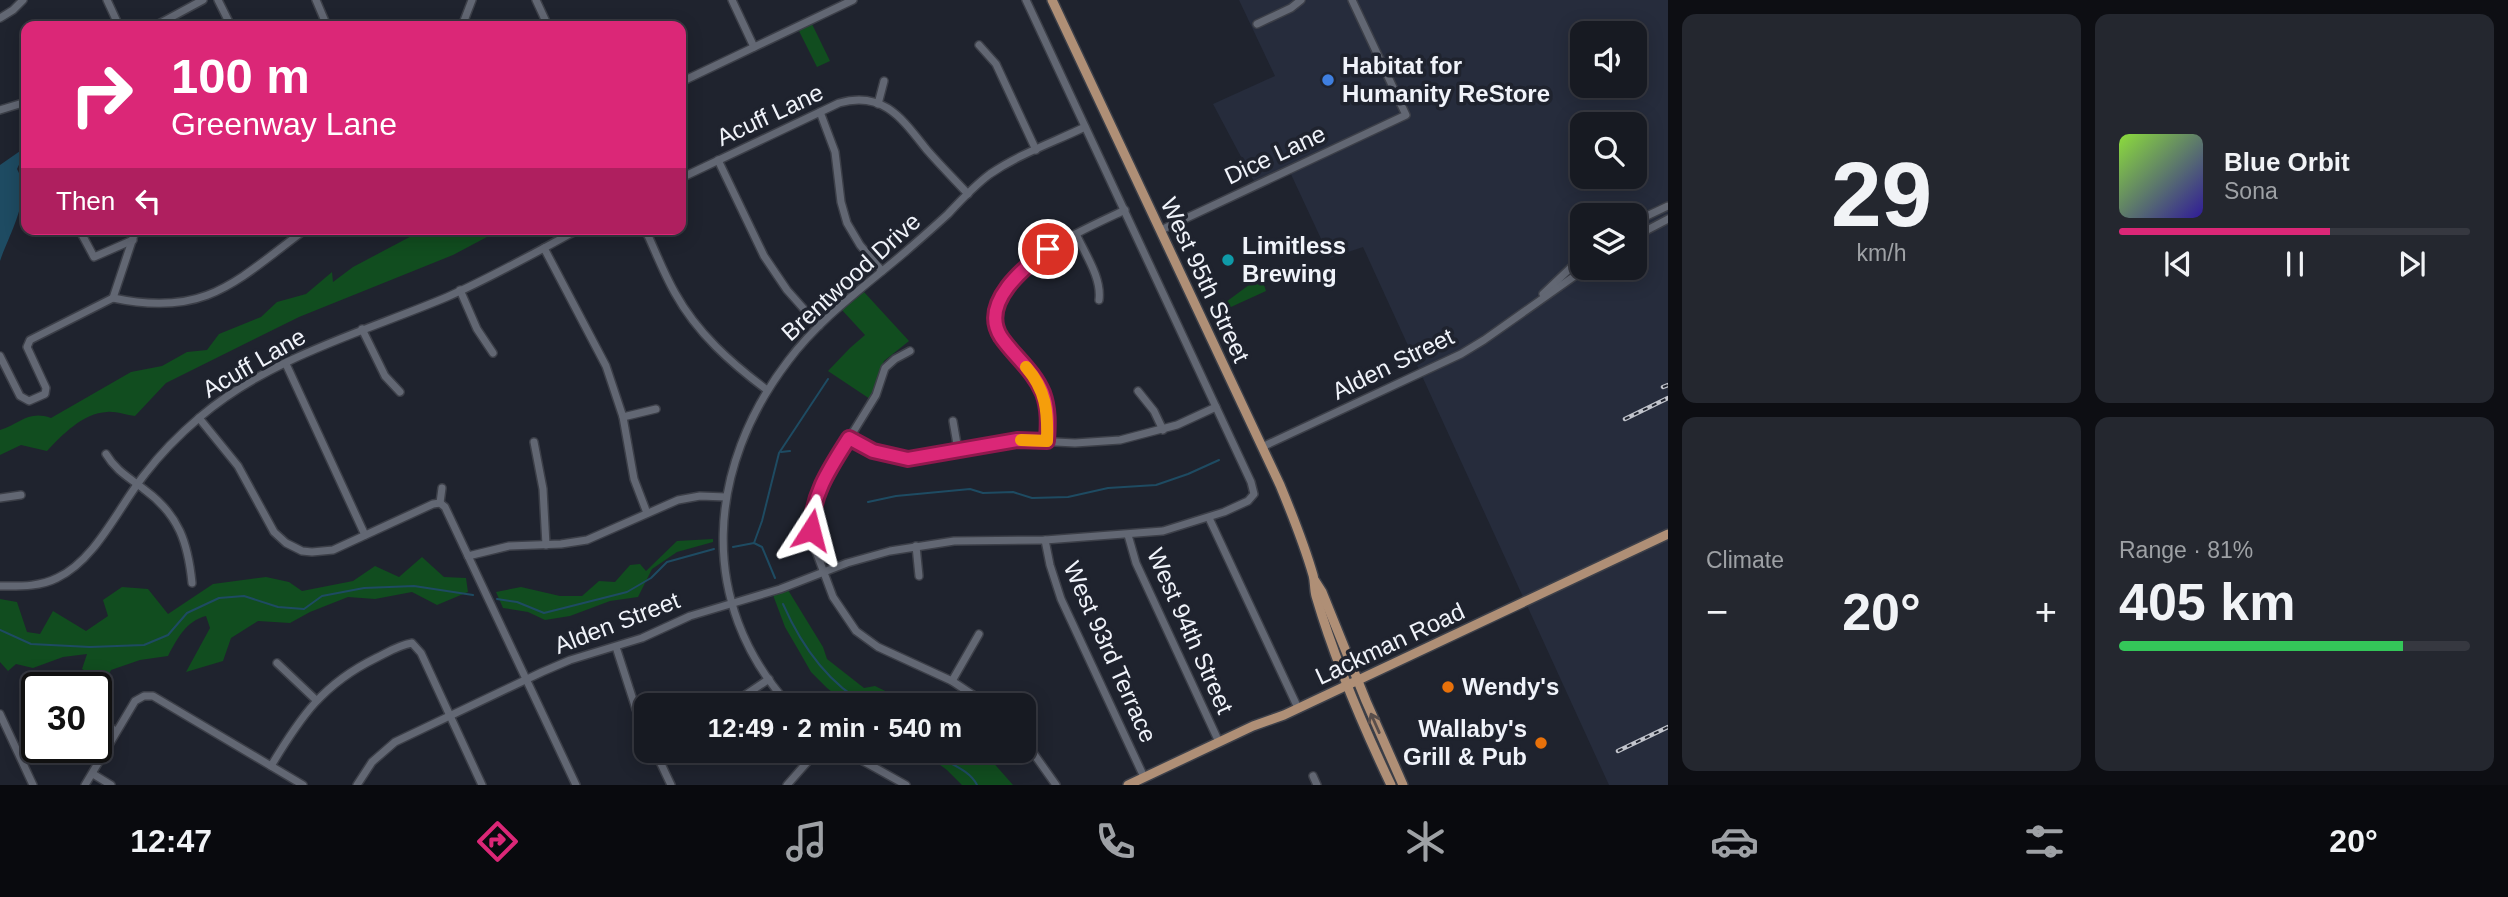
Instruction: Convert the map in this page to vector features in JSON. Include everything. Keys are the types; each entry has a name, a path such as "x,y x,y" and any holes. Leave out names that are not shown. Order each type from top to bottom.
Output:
{"main road":[{"name":"West 95th Street","path":"1052,0 1292,514 1314,580 1322,592 1403,785"},
{"name":"Lackman Road","path":"1128,785 1668,534"},
{"name":"West 95th Street","path":"1314,580 1314,593 1348,685 1391,785"}],"street":[{"path":"0,18 23,0"},
{"path":"107,0 117,21"},
{"path":"164,21 203,0"},
{"path":"218,0 228,21"},
{"path":"316,0 325,21"},
{"path":"464,21 472,0"},
{"path":"536,0 546,21"},
{"path":"732,0 754,47"},
{"path":"830,0 834,9"},
{"path":"686,80 853,0"},
{"name":"West 95th Street","path":"1026,0 1251,482 1254,494"},
{"path":"1257,24 1291,8 1301,0"},
{"name":"Dice Lane","path":"1161,230 1406,115 1352,0"},
{"path":"979,45 996,64 1036,150"},
{"path":"884,81 878,104 895,111 968,194"},
{"name":"Acuff Lane","path":"686,176 847,101 865,100 878,104"},
{"path":"0,110 21,104"},
{"path":"820,112 835,152 841,202 847,223 860,245 882,271"},
{"name":"Brentwood Drive","path":"779,693 748,645 732,603 722,539 726,497 740,444 767,390 788,360 819,326 937,224 990,174 1086,127"},
{"path":"718,160 773,270 819,326"},
{"path":"1647,216 1668,206"},
{"path":"1047,441 1048,415 1042,390 1001,337 996,318 1001,299 1020,272 1048,249 1125,210"},
{"path":"1647,230 1668,219"},
{"path":"1076,234 1095,275 1099,300"},
{"path":"82,235 94,257 132,240"},
{"path":"113,298 134,235"},
{"path":"0,356 20,396 29,401 44,394 47,388 27,346 30,340 113,298 163,305 207,297 246,273 298,235"},
{"name":"Acuff Lane","path":"0,586 43,583 69,571 93,547 137,484 173,442 231,394 286,364 362,329 460,290 568,235"},
{"path":"648,235 674,291 694,322 726,358 767,390"},
{"path":"544,248 597,346 614,387 623,417 634,479 648,513"},
{"name":"Alden Street","path":"1532,304 1570,268"},
{"name":"Alden Street","path":"1262,447 1461,354 1570,279"},
{"path":"460,290 477,329 493,353"},
{"path":"362,329 385,376 400,392"},
{"path":"910,351 885,368 876,395 826,474 813,506 811,530 837,607 856,631 878,647 952,681 970,693"},
{"path":"286,364 365,535"},
{"path":"1139,391 1154,411 1163,430"},
{"path":"849,438 873,451 895,458 916,458 1017,440 1085,443 1120,440 1163,430 1216,407"},
{"path":"623,417 656,409"},
{"path":"199,418 238,466 274,532 286,543 302,551 333,550 433,503 440,503 445,507 576,785"},
{"path":"953,421 958,450"},
{"path":"534,442 543,489 547,545"},
{"path":"106,454 114,467 158,500 182,532 188,548 192,583"},
{"path":"440,503 442,488"},
{"name":"Alden Street","path":"357,785 372,762 404,737 570,660 616,647 690,616 780,589 867,557 916,546 969,541 1045,540 1163,531 1209,518 1241,505 1254,494"},
{"path":"0,498 21,495"},
{"path":"468,556 496,548 573,543 601,536 685,498 726,497"},
{"path":"1209,518 1298,708"},
{"name":"West 94th Street","path":"1128,535 1136,563 1219,742"},
{"name":"West 93rd Terrace","path":"1045,540 1052,574 1061,599 1144,777"},
{"path":"916,546 919,576"},
{"path":"952,681 978,634"},
{"path":"271,766 296,724 333,684 359,667 412,643 421,653 482,785"},
{"path":"616,647 634,706"},
{"path":"278,663 316,700"},
{"path":"749,693 769,680"},
{"path":"85,785 135,701 144,696 152,696 303,785"},
{"path":"1,718 33,785"},
{"path":"112,730 116,732"},
{"path":"1036,757 1056,785"},
{"path":"661,763 671,785"},
{"path":"787,785 806,763"},
{"path":"867,763 906,785"},
{"path":"93,774 111,785"},
{"path":"1312,776 1317,785"}],"shaded area":[{"path":"1239,0 1668,0 1668,785 1609,785 1363,247 1330,258 1289,170 1256,185 1213,104 1275,76"}],"green space":[{"path":"812,24 830,61 817,67 799,31"},
{"path":"413,235 491,235 453,255 299,317 166,383 135,416 113,412 98,413 74,426 47,451 21,445 0,455 0,430 30,417 51,418 131,372 162,366 187,352 207,350 219,334 261,317 277,302 306,294 332,272 333,282 353,267"},
{"path":"1253,282 1264,285 1266,291 1220,312 1220,319 1231,344 1226,347 1209,307 1226,302"},
{"path":"864,292 909,341 884,361 870,399 828,371 865,335 842,310"},
{"path":"713,539 713,542 677,552 652,569 638,597 610,601 570,616 545,620 528,612 503,608 496,592 521,587 560,596 582,596 599,581 615,582 630,565 640,564 646,571 677,541"},
{"path":"422,557 444,577 466,578 468,592 437,605 412,592 375,599 348,597 290,623 258,621 231,638 223,661 186,672 210,628 206,616 188,626 168,656 140,660 110,672 87,672 82,669 87,654 63,657 33,668 16,664 8,671 0,662 0,599 17,602 27,632 40,634 53,611 86,631 108,616 103,600 122,587 148,589 168,614 213,584 266,577 289,582 302,591 353,581 375,566 399,577"},
{"path":"788,590 823,647 827,659 864,688 875,686 889,693 833,693 827,688 811,672 785,627 773,595"},
{"path":"937,763 994,763 1013,785 962,785"}],"water":[{"path":"21,150 17,169 21,180 21,203 0,261 0,165"}],"waterway":[{"path":"754,543 779,453 828,379"},
{"path":"781,452 790,451"},
{"path":"868,502 896,496 970,489 983,493 1013,492 1032,498 1068,497 1108,488 1156,485 1219,460"},
{"path":"733,547 754,543 762,547 775,578"},
{"path":"497,599 517,602 544,613 627,592 651,578 667,562 714,549"},
{"path":"0,630 31,644 90,647 144,645 168,635 187,613 219,598 244,596 278,607 304,609 322,596 364,588 414,586 473,595"},
{"path":"783,604 816,661 848,693"},
{"path":"950,763 968,774 977,785"}],"railway":[{"path":"1663,387 1668,385"},
{"path":"1625,419 1668,398"},
{"path":"1618,751 1668,727"}],"slow traffic":[{"path":"1021,440 1047,441 1046,402 1042,390 1026,367"}],"place":[{"name":"Habitat for Humanity ReStore","path":"1328,80"},
{"name":"Limitless Brewing","path":"1228,260"},
{"name":"Wendy's","path":"1448,687"},
{"name":"Wallaby's Grill & Pub","path":"1541,743"}],"route":[{"path":"811,530 818,489 849,438 873,451 908,459 993,443 1017,440 1047,441 1048,415 1042,390 1001,337 996,312 1001,299 1020,272 1048,249"}]}
